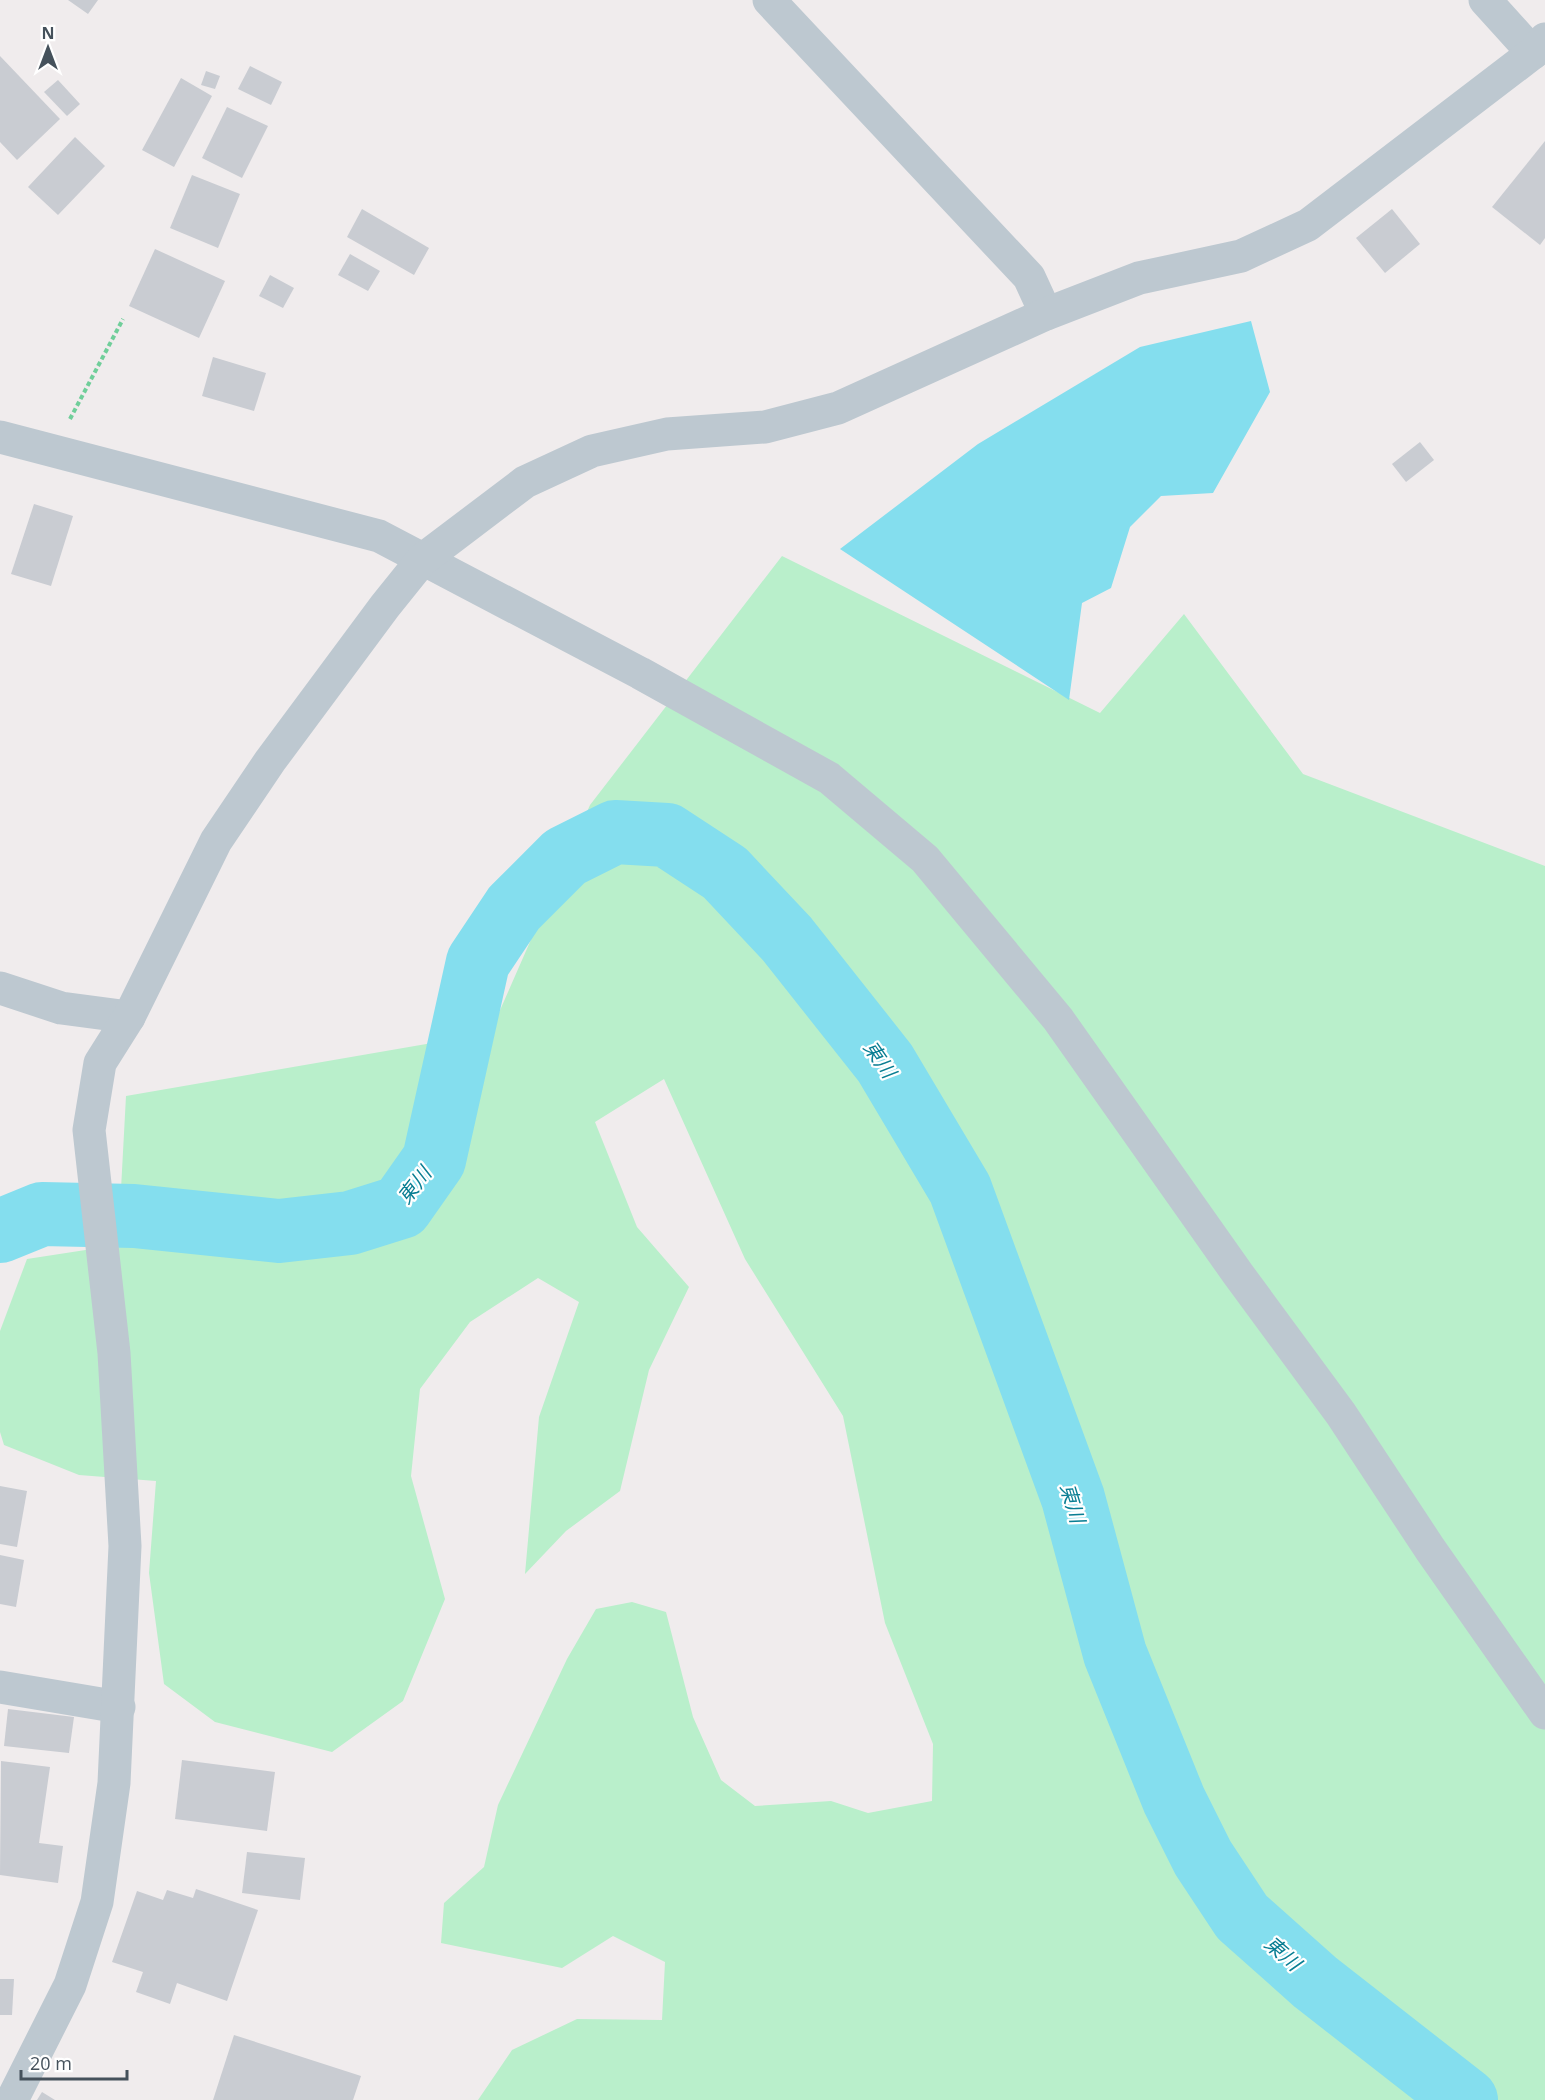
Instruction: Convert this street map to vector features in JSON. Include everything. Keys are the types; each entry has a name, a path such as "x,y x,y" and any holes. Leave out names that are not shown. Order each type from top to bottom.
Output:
{"street":[{"path":"769,0 1029,277 1046,314"},
{"path":"12,2100 70,1985 97,1902 114,1783 125,1546 114,1353 89,1130 100,1063 129,1017 216,841 270,761 422,560 525,482 592,451 667,434 765,427 838,408 1046,314 1139,278 1241,256 1308,225 1539,46 1485,0"},
{"path":"0,437 379,536 640,673 829,778 925,859 1058,1019 1238,1274 1341,1414 1430,1549 1545,1713"},
{"path":"0,988 61,1008 129,1017"},
{"path":"0,1687 119,1707"}],"path":[{"path":"52,451 123,319"}],"green space":[{"path":"782,556 1100,713 1184,614 1303,774 1545,866 1545,2100 478,2100 512,2050 577,2019 662,2020 665,1962 613,1936 562,1968 441,1943 444,1903 484,1867 498,1805 567,1659 596,1609 632,1602 666,1612 693,1717 721,1780 755,1806 831,1801 868,1813 932,1801 933,1744 885,1623 843,1416 745,1259 664,1079 595,1122 637,1227 689,1287 649,1370 620,1491 566,1531 525,1574 539,1417 579,1302 538,1278 470,1322 420,1389 411,1476 445,1599 403,1701 332,1752 215,1722 164,1684 149,1573 156,1481 79,1475 4,1445 0,1432 0,1331 27,1259 118,1245 126,1096 490,1033 590,805"}],"water":[{"path":"1251,321 1270,392 1213,493 1161,496 1130,527 1111,588 1082,603 1069,700 840,549 978,444 1140,347"}],"building":[{"path":"68,0 98,0 88,14"},
{"path":"0,56 60,119 17,160 0,142"},
{"path":"250,66 282,82 271,105 238,89"},
{"path":"206,71 220,76 215,89 201,85"},
{"path":"181,78 212,96 174,167 142,150"},
{"path":"58,80 80,104 67,116 44,92"},
{"path":"227,107 268,126 242,178 202,158"},
{"path":"75,137 105,166 58,215 28,187"},
{"path":"1545,141 1545,238 1540,245 1492,207"},
{"path":"192,175 240,194 218,248 170,228"},
{"path":"362,209 429,248 414,275 347,237"},
{"path":"1392,209 1420,244 1385,273 1356,238"},
{"path":"155,249 225,281 199,338 129,306"},
{"path":"350,254 380,271 368,291 338,275"},
{"path":"270,275 294,288 283,308 259,296"},
{"path":"213,357 266,373 254,411 202,396"},
{"path":"1420,442 1434,460 1406,482 1392,464"},
{"path":"34,504 73,516 51,586 11,574"},
{"path":"0,1486 27,1491 17,1547 0,1544"},
{"path":"0,1555 24,1560 16,1607 0,1604"},
{"path":"8,1709 74,1717 69,1753 4,1746"},
{"path":"182,1760 275,1772 267,1831 175,1819"},
{"path":"1,1761 50,1767 39,1843 63,1846 58,1883 0,1875"},
{"path":"247,1852 305,1858 300,1900 242,1893"},
{"path":"196,1889 258,1910 227,2001 177,1983 170,2004 136,1992 143,1972 112,1962 137,1891 163,1900 167,1890 193,1898"},
{"path":"0,1979 14,1979 12,2015 0,2015"},
{"path":"234,2035 361,2076 353,2100 213,2100"},
{"path":"42,2092 55,2100 37,2100"}],"waterway":[{"name":"東川","path":"0,1231 42,1214 134,1216 279,1231 350,1223 401,1207 434,1160 478,962 514,908 565,857 615,832 667,835 725,873 787,939 885,1063 960,1189 1073,1498 1115,1654 1174,1800 1203,1858 1242,1917 1315,1982 1466,2100"}]}
